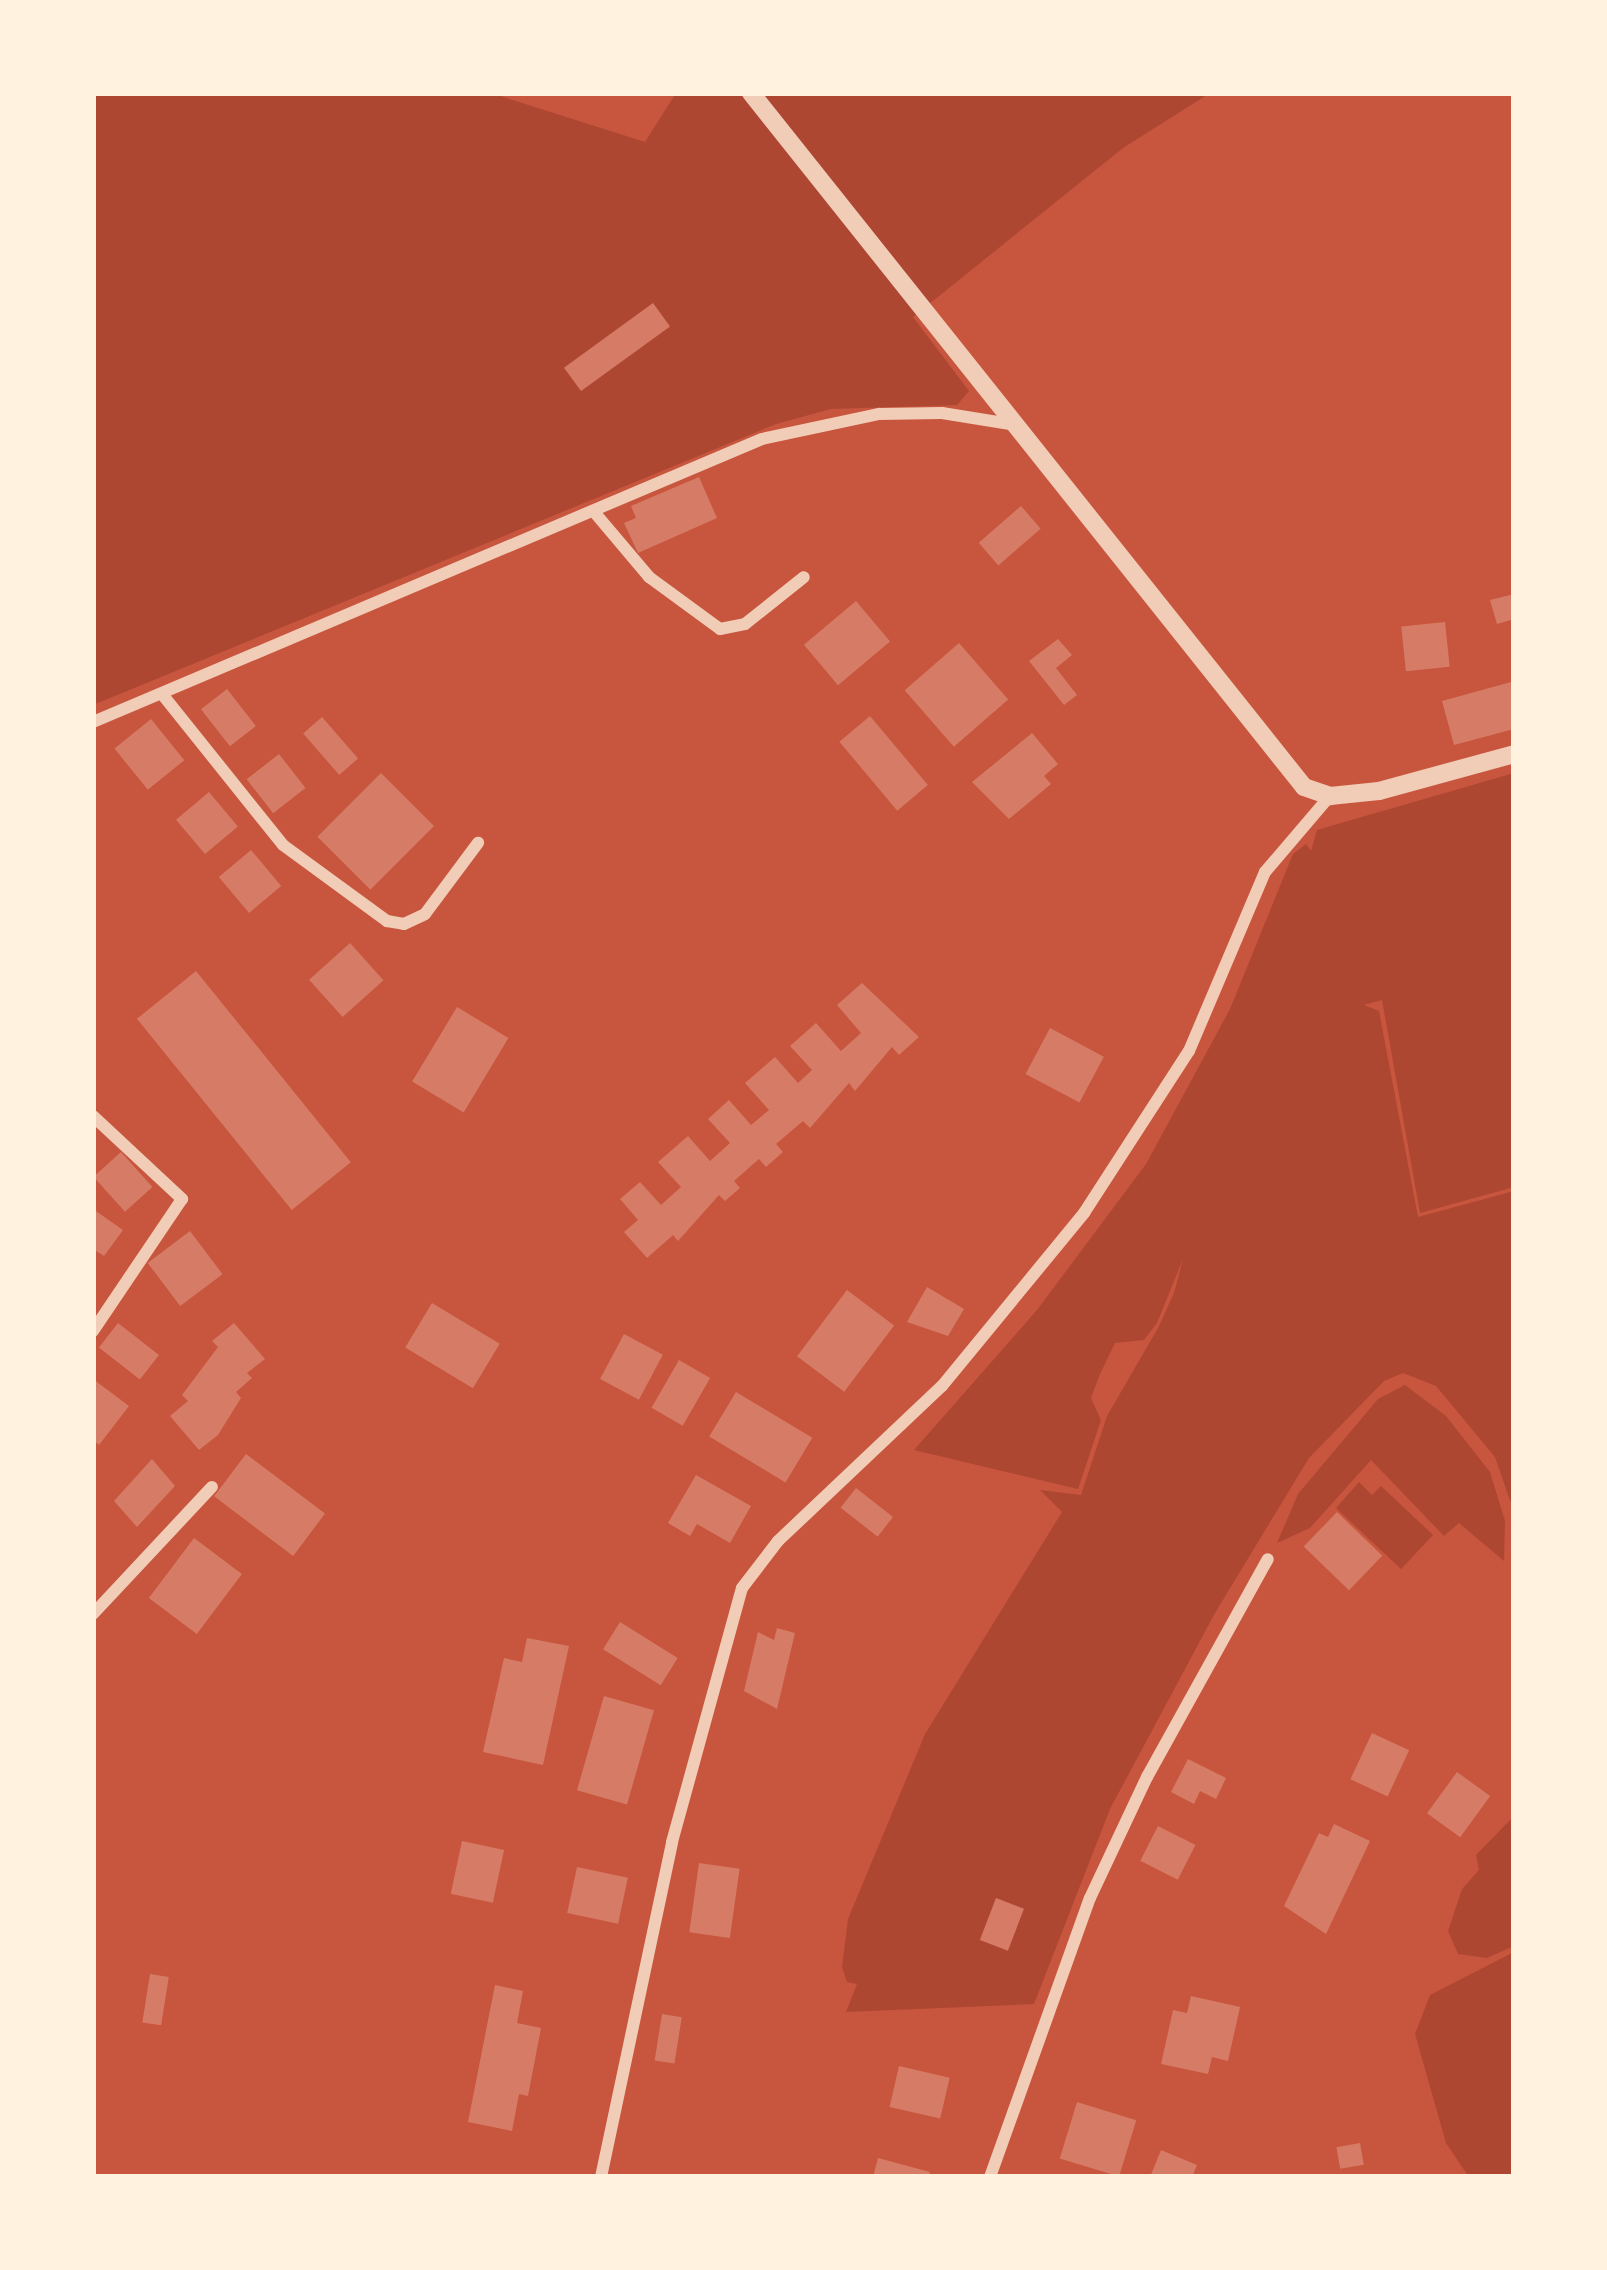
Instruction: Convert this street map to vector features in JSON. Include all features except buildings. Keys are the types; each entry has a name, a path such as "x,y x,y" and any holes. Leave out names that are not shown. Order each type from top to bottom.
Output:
{"street":[{"path":"751,93 1010,424 1278,759 1308,790 1330,796 1414,784 1514,754"},
{"path":"93,722 595,513 736,448 832,420 942,412 1010,424"},
{"path":"595,513 649,577 720,629 745,624 805,577"},
{"path":"162,694 283,845 387,921 404,924 424,914 478,843"},
{"path":"601,2177 672,1842 742,1588 778,1541 942,1386 1084,1213 1189,1051 1274,857 1330,796"},
{"path":"93,1116 182,1199 93,1330"},
{"path":"93,1614 212,1487"},
{"path":"990,2177 1090,1898 1158,1755 1268,1559"}],"shaded area":[{"path":"93,93 491,93 645,142 676,93 1210,93 1123,148 913,317 969,391 957,405 831,409 776,424 93,705"},
{"path":"1514,773 1514,1187 1420,1213 1382,1000 1364,1005 1379,1011 1418,1217 1514,1191 1514,1512 1495,1457 1436,1386 1403,1373 1384,1381 1309,1458 1215,1613 1110,1809 1034,2004 846,2012 857,1984 847,1982 842,1967 848,1919 925,1734 1062,1512 1040,1490 1081,1495 1107,1416 1158,1328 1183,1259 1157,1323 1144,1340 1115,1343 1100,1374 1091,1398 1101,1420 1078,1489 914,1450 1037,1310 1146,1164 1230,1009 1293,854 1306,844 1311,851 1317,830"},
{"path":"1405,1385 1446,1416 1490,1472 1505,1521 1504,1561 1459,1523 1444,1536 1371,1460 1310,1528 1277,1543 1298,1494 1378,1399"},
{"path":"1359,1482 1372,1495 1381,1486 1433,1535 1401,1569 1336,1508"},
{"path":"1514,1816 1514,1946 1487,1958 1458,1954 1448,1931 1462,1889 1479,1870 1476,1855"},
{"path":"1514,1952 1514,2177 1469,2177 1446,2143 1415,2034 1430,1995"}]}
